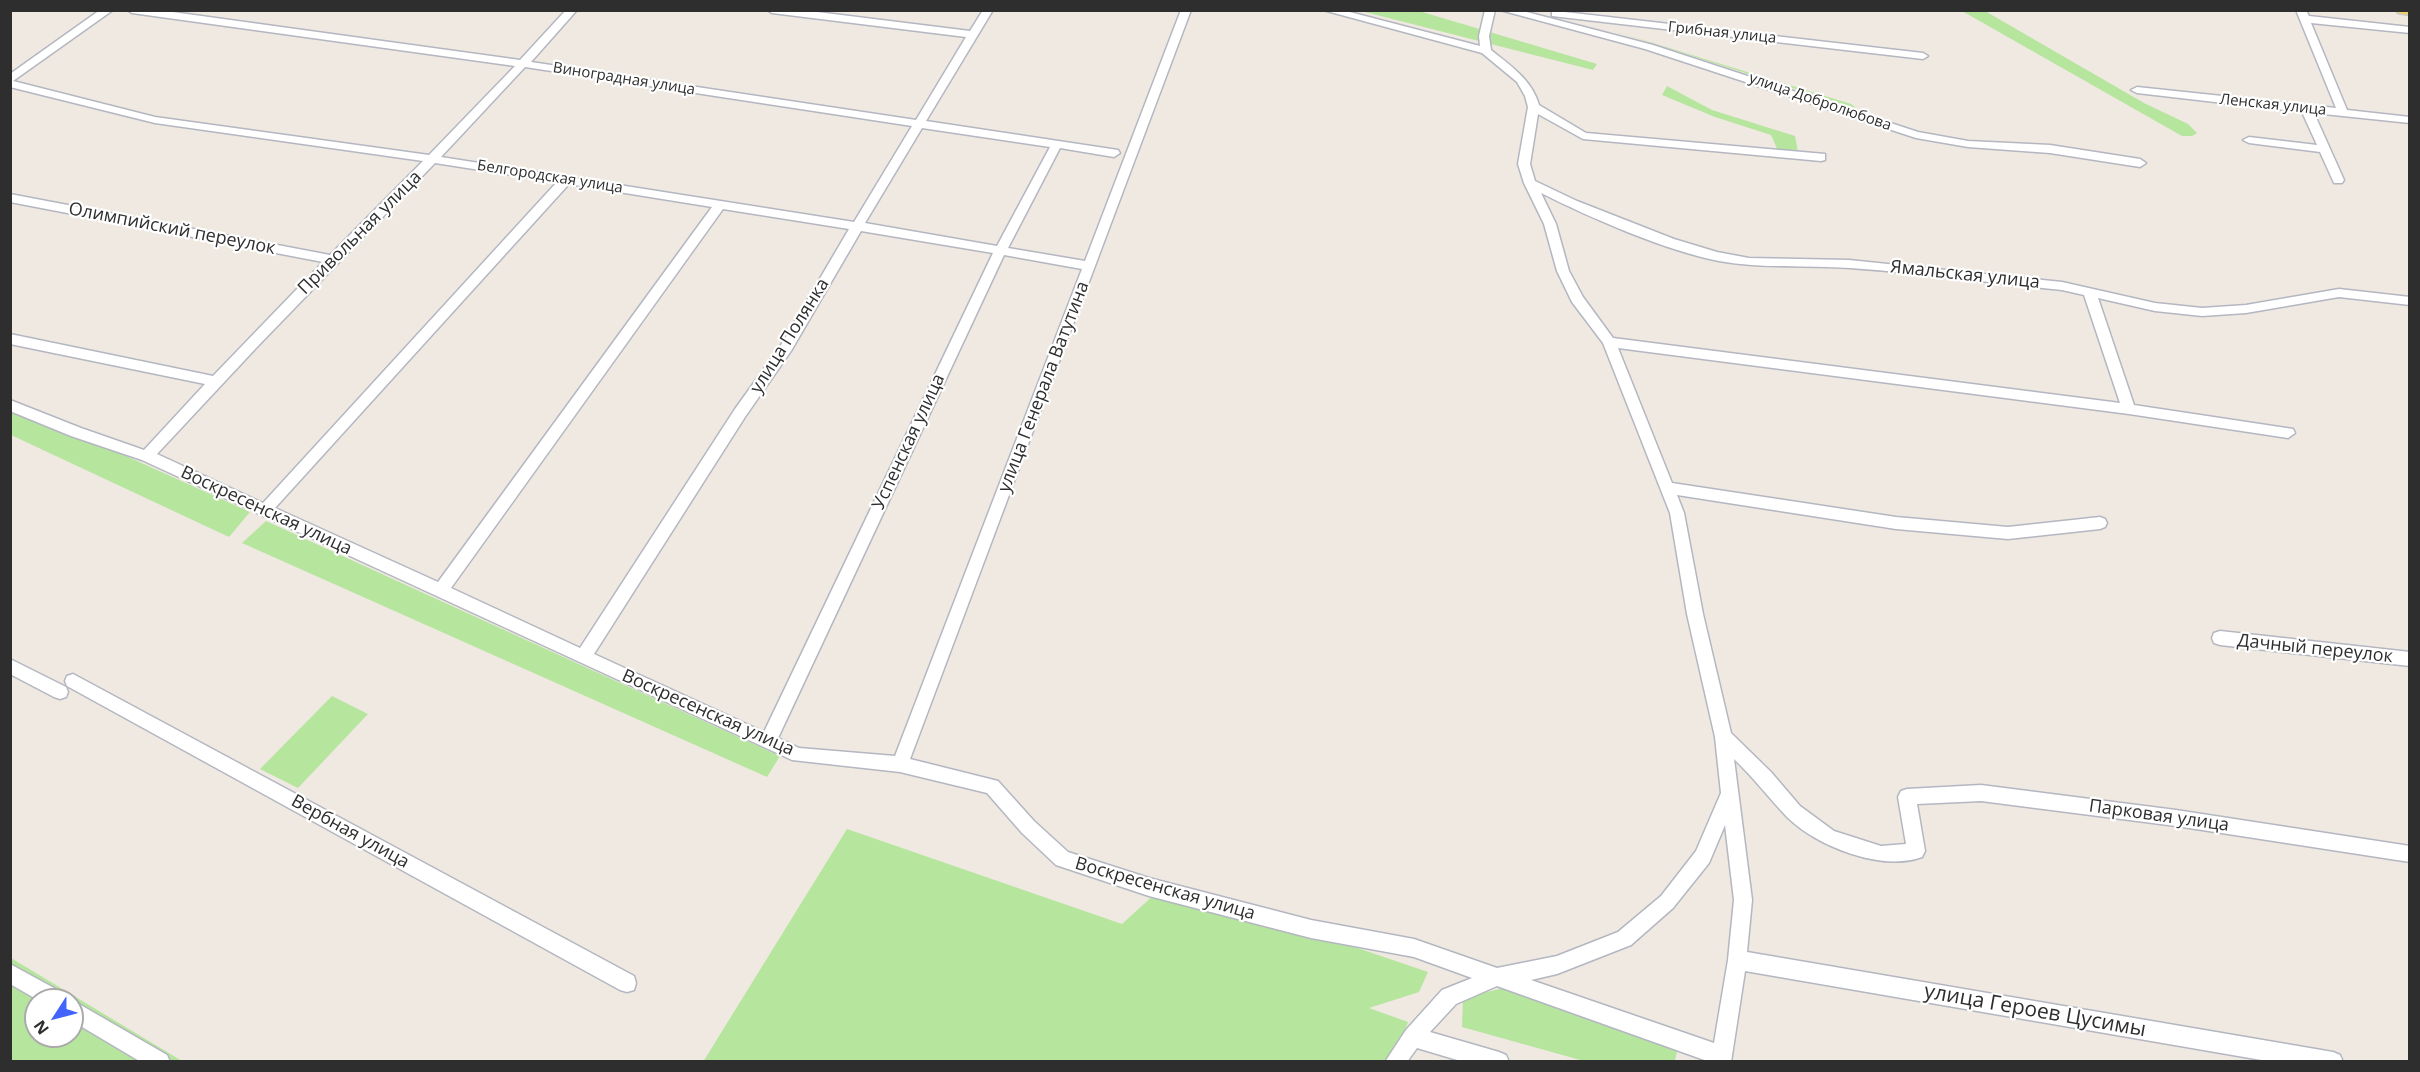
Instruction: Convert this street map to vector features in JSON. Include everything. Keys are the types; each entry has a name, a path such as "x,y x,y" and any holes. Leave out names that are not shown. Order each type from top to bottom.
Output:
{"main road":[{"path":"2402,10 2409,11"}],"street":[{"path":"10,79 108,10"},
{"name":"Виноградная улица","path":"132,10 524,64 1114,153"},
{"name":"Привольная улица","path":"147,456 214,381 433,159 572,10"},
{"path":"772,10 973,35"},
{"name":"улица Полянка","path":"584,656 740,413 786,348 988,10"},
{"name":"улица Генерала Ватутина","path":"900,764 1186,10"},
{"path":"1328,10 1486,51 1521,80 1531,96 1534,107 1524,164 1530,183 1550,224 1563,271 1577,299 1609,342 1677,513 1695,614 1723,737 1743,900 1737,960 1722,1059"},
{"path":"1486,51 1484,36 1490,10"},
{"name":"улица Добролюбова","path":"1505,10 1660,50 1916,135 1968,144 2050,149 2140,163"},
{"name":"Грибная улица","path":"1522,10 1923,56"},
{"path":"2303,15 2409,30"},
{"path":"2303,15 2343,113"},
{"name":"Белгородская улица","path":"10,84 155,120 433,159 857,226 1090,266"},
{"name":"Ленская улица","path":"2137,90 2409,120"},
{"path":"1534,107 1583,136 1821,157"},
{"path":"2307,109 2338,180"},
{"path":"2249,140 2323,149"},
{"name":"Успенская улица","path":"768,742 1000,251 1056,146"},
{"path":"264,511 566,180"},
{"name":"Ямальская улица","path":"1530,183 1573,204 1670,242 1716,256 1749,262 1849,264 2062,286 2155,307 2202,312 2246,309 2339,292 2409,301"},
{"name":"Олимпийский переулок","path":"10,198 333,260"},
{"path":"440,591 568,411 720,204"},
{"path":"2090,292 2129,409"},
{"path":"10,339 214,381"},
{"path":"1609,342 2129,409 2288,433"},
{"name":"Воскресенская улица","path":"10,405 76,432 147,456 798,754 900,764 992,787 1028,827 1062,858 1149,887 1311,929 1414,948 1722,1059"},
{"path":"1666,488 1896,523 2008,533 2100,523"},
{"name":"Дачный переулок","path":"2220,638 2409,659"},
{"name":"Вербная улица","path":"10,666 66,686 627,983"},
{"name":"Парковая улица","path":"1723,737 1765,777 1794,812 1829,837 1881,854 1916,851 1907,796 1982,793 2187,819 2409,854"},
{"path":"1395,1062 1413,1037 1449,997 1497,977 1557,965 1624,939 1667,902 1703,857 1730,792"},
{"name":"улица Героев Цусимы","path":"1737,960 2333,1062"},
{"path":"10,973 36,988"},
{"path":"84,1017 159,1062"},
{"path":"1413,1037 1499,1062"}],"green space":[{"path":"1361,11 1419,11 1597,64 1593,70"},
{"path":"1962,11 1985,11 2144,103 2188,124 2197,133 2192,136 2182,136"},
{"path":"1614,31 1851,104 1858,109"},
{"path":"1667,86 1712,110 1795,136 1798,152 1779,153 1771,135 1715,117 1662,95"},
{"path":"11,404 250,512 229,537 11,435"},
{"path":"266,521 780,756 767,777 242,543"},
{"path":"332,696 368,714 298,788 260,769"},
{"path":"847,829 1122,924 1167,883 1428,972 1419,992 1369,1008 1408,1022 1394,1061 703,1062"},
{"path":"11,958 61,988 24,988 24,1048 84,1048 84,1002 182,1061 11,1061"},
{"path":"1507,987 1677,1051 1675,1061 1584,1061 1462,1027 1463,998"}]}
